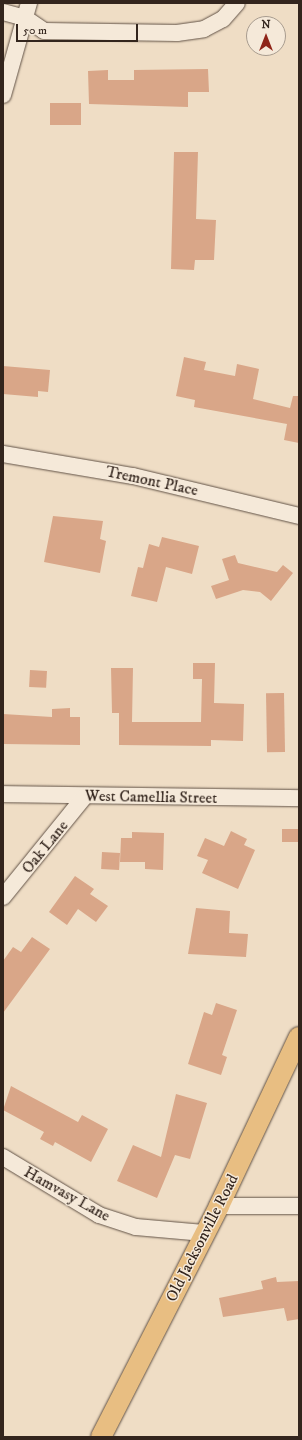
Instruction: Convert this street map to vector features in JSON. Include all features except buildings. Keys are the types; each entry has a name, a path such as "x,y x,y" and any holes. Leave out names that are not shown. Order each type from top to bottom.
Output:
{"main road":[{"name":"Old Jacksonville Road","path":"101,1437 204,1233 220,1206 299,1037"}],"street":[{"path":"3,95 29,3"},
{"path":"3,12 25,18 44,31 177,33 210,26 223,19 237,3"},
{"name":"Tremont Place","path":"3,454 133,476 299,516"},
{"name":"West Camellia Street","path":"3,794 299,798"},
{"name":"Oak Lane","path":"3,897 85,796"},
{"name":"Hamvasy Lane","path":"3,1157 99,1215 136,1227 204,1233"},
{"path":"220,1206 299,1206"}]}
